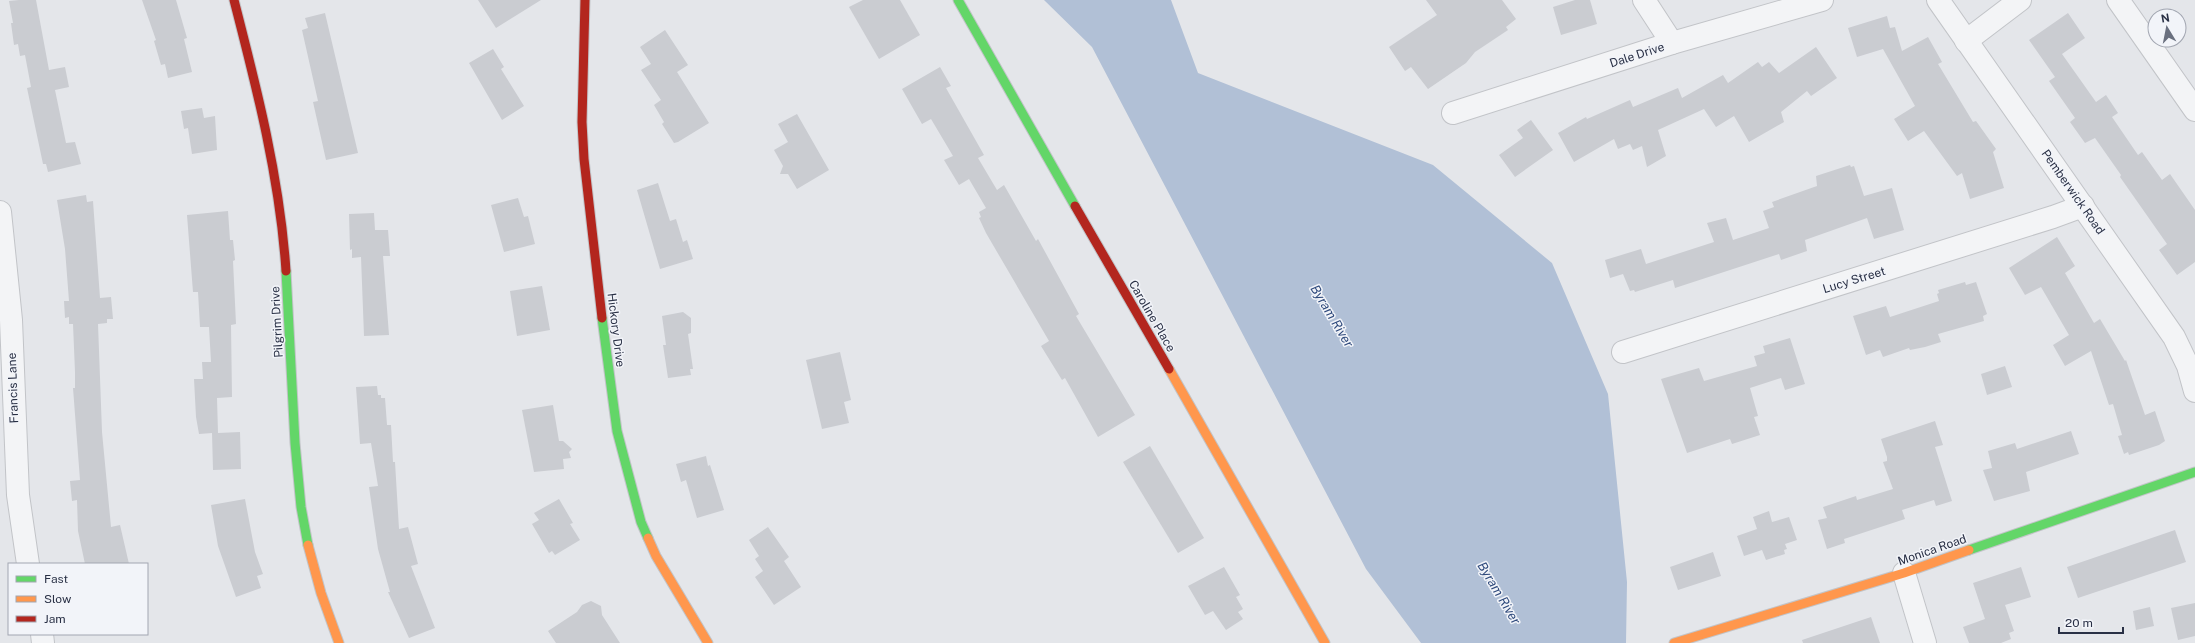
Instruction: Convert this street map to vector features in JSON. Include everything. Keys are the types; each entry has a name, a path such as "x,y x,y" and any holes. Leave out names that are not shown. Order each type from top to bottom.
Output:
{"street":[{"name":"Pilgrim Drive","path":"234,0 265,125 277,188 285,251 301,509 323,603 339,643"},
{"name":"Hickory Drive","path":"585,0 582,122 584,159 597,278 617,431 641,522 656,556 708,643"},
{"name":"Caroline Place","path":"958,0 1325,643"},
{"path":"1644,0 1672,43"},
{"name":"Dale Drive","path":"1453,113 1672,43 1822,0"},
{"name":"Pemberwick Road","path":"1938,0 2174,337 2188,366 2195,391"},
{"path":"1966,42 2020,0"},
{"path":"2118,0 2195,110"},
{"name":"Lucy Street","path":"1623,352 2046,220 2083,206"},
{"name":"Francis Lane","path":"0,212 11,320 18,495 28,563"},
{"name":"Monica Road","path":"1674,643 1904,573 2195,472"},
{"path":"1904,573 1925,643"}],"water":[{"name":"Byram River","path":"1044,0 1171,0 1198,73 1433,165 1552,263 1608,394 1627,582 1626,643 1421,643 1366,569 1092,47"}],"building":[{"path":"36,0 49,70 65,67 69,87 55,90 66,143 75,142 81,164 48,172 46,164 43,164 27,88 31,87 25,55 20,56 18,44 14,45 11,23 13,23 9,1"},
{"path":"142,0 176,0 187,38 184,39 192,72 168,78 165,64 161,65 154,41 156,40"},
{"path":"478,0 541,0 496,28"},
{"path":"863,0 900,0 920,35 879,59 849,7"},
{"path":"1426,0 1502,0 1516,19 1506,27 1508,30 1475,52 1466,63 1428,89 1411,67 1405,71 1389,47 1437,15"},
{"path":"1575,0 1590,0 1597,24 1561,35 1553,7"},
{"path":"325,13 358,153 326,160 313,102 318,101 302,30 308,28 305,18"},
{"path":"2068,13 2085,38 2062,54 2096,102 2106,95 2118,113 2112,117 2138,155 2142,152 2162,180 2170,174 2195,210 2195,262 2177,275 2159,250 2167,244 2120,177 2121,175 2095,138 2085,143 2070,122 2075,118 2049,81 2055,77 2029,40"},
{"path":"1887,16 1890,28 1895,27 1902,51 1928,37 1942,62 1938,64 1973,122 1976,121 1996,149 1993,152 2004,188 1970,199 1962,173 1957,176 1924,131 1908,141 1894,119 1915,106 1883,49 1857,57 1848,28"},
{"path":"665,30 688,65 677,72 709,123 674,143 662,124 664,122 654,105 661,100 641,70 651,64 640,47"},
{"path":"1816,47 1837,78 1811,96 1807,91 1781,112 1784,122 1749,142 1734,116 1716,127 1704,109 1658,130 1666,156 1647,167 1642,146 1633,150 1630,144 1618,149 1614,139 1574,162 1558,133 1586,117 1587,119 1630,100 1633,107 1678,88 1682,98 1723,75 1728,83 1758,62 1762,67 1769,62 1779,73"},
{"path":"493,49 504,67 501,69 524,106 502,120 469,63"},
{"path":"940,67 951,86 946,88 984,155 978,158 997,190 1004,185 1036,241 1038,239 1079,314 1076,316 1135,415 1098,437 1065,378 1062,380 1041,346 1049,341 986,233 979,218 981,217 979,212 986,208 969,179 959,185 944,160 953,156 931,119 922,124 902,89"},
{"path":"202,108 204,118 215,116 217,150 192,154 188,128 184,129 181,111"},
{"path":"797,114 829,170 797,189 788,174 780,174 783,166 774,150 788,142 778,124"},
{"path":"1531,120 1553,150 1515,177 1499,155 1523,138 1517,130"},
{"path":"1850,165 1851,167 1854,166 1864,196 1892,188 1904,230 1874,239 1867,218 1805,240 1807,251 1781,260 1779,254 1675,288 1673,280 1635,292 1634,290 1630,291 1623,274 1610,278 1605,260 1641,249 1646,264 1714,242 1707,223 1726,218 1733,240 1769,228 1763,211 1774,207 1772,202 1817,186 1816,176"},
{"path":"658,183 670,221 676,219 683,242 687,240 693,259 660,269 637,190"},
{"path":"86,195 87,202 93,201 100,298 111,297 113,319 107,319 107,323 98,324 102,432 111,527 120,525 129,563 85,563 78,531 77,500 72,501 70,481 80,480 73,388 75,388 75,372 73,324 69,324 69,317 65,318 64,301 69,301 65,249 57,200"},
{"path":"518,198 524,217 528,216 535,244 504,252 491,205"},
{"path":"228,211 230,240 233,240 235,260 233,261 236,324 231,325 232,397 217,398 218,433 240,432 241,469 213,470 212,433 199,434 196,417 194,379 203,379 202,362 211,362 209,327 200,327 198,292 193,292 187,215"},
{"path":"374,213 375,230 388,230 390,256 383,256 389,335 364,336 361,257 352,258 352,249 350,250 349,214"},
{"path":"2057,237 2075,266 2065,273 2094,323 2100,319 2125,361 2126,360 2145,415 2155,411 2165,441 2159,445 2129,455 2128,452 2124,454 2118,436 2122,435 2113,404 2109,405 2091,351 2065,366 2053,345 2069,335 2041,287 2025,295 2009,268"},
{"path":"1965,282 1966,285 1976,282 1987,314 1983,316 1984,321 1938,334 1941,342 1925,347 1910,350 1909,348 1883,357 1880,350 1866,355 1853,316 1886,306 1890,317 1939,301 1937,294 1939,293 1938,290"},
{"path":"542,286 550,330 517,336 510,291"},
{"path":"683,312 691,318 691,333 688,334 693,369 690,369 691,375 668,378 663,345 666,345 662,316"},
{"path":"1790,338 1805,384 1785,390 1781,378 1750,388 1758,416 1754,417 1760,435 1732,444 1730,439 1687,453 1661,379 1699,368 1704,381 1757,366 1754,356 1765,353 1763,346"},
{"path":"840,352 851,400 844,402 849,423 822,429 806,360"},
{"path":"2005,366 2012,387 1987,395 1981,374"},
{"path":"377,386 378,395 381,395 381,398 385,398 387,425 391,425 399,529 408,527 418,564 411,566 435,628 409,638 388,592 390,592 378,549 369,487 378,486 371,443 360,444 356,387"},
{"path":"553,405 559,441 563,441 572,449 569,452 571,458 563,459 564,469 534,472 522,410"},
{"path":"1935,421 1943,445 1935,447 1952,501 1936,506 1934,500 1902,510 1905,519 1844,539 1845,543 1827,549 1818,520 1827,518 1823,507 1856,496 1857,500 1893,489 1883,462 1887,461 1887,457 1881,439"},
{"path":"2071,431 2079,454 2026,472 2030,491 1994,501 1983,470 1992,468 1988,451 2015,443 2017,449"},
{"path":"1150,446 1204,538 1178,553 1123,462"},
{"path":"706,456 708,466 710,465 724,510 697,518 686,480 681,482 676,464"},
{"path":"245,499 255,552 263,574 257,576 261,588 236,597 218,546 211,505"},
{"path":"559,499 573,523 570,524 580,540 555,555 552,551 549,553 532,524 539,520 534,513"},
{"path":"1769,511 1772,522 1789,517 1797,540 1785,544 1787,549 1784,550 1785,554 1766,560 1762,550 1744,556 1737,536 1757,529 1753,517"},
{"path":"768,527 789,557 784,561 801,587 774,605 755,577 763,571 755,559 759,556 749,540"},
{"path":"2175,530 2186,562 2078,598 2067,567"},
{"path":"1713,552 1721,576 1678,590 1670,567"},
{"path":"1224,567 1240,595 1236,597 1243,609 1238,612 1243,619 1226,630 1213,611 1205,615 1188,586"},
{"path":"2021,567 2031,597 2005,605 2014,631 2009,633 2011,639 2001,643 1969,643 1963,627 1985,619 1973,583"},
{"path":"591,601 601,606 602,615 620,643 556,643 548,631 577,612 582,605"},
{"path":"2195,603 2195,636 2178,640 2171,608"},
{"path":"2150,607 2154,626 2136,630 2133,611"},
{"path":"1871,617 1880,643 1803,643 1802,640"}],"traffic: fast":[{"path":"958,0 1075,206"},
{"path":"286,271 295,443 301,507 308,545"},
{"path":"602,318 617,431 641,522 648,538"},
{"path":"1969,550 2195,472"}],"traffic: slow":[{"path":"1169,369 1325,643"},
{"path":"648,538 656,556 708,643"},
{"path":"308,545 321,593 339,643"},
{"path":"1674,643 1904,573 1969,550"}],"traffic: jam":[{"path":"234,0 259,101 273,168 279,202 286,271"},
{"path":"585,0 582,122 584,159 602,318"},
{"path":"1075,206 1169,369"}]}
